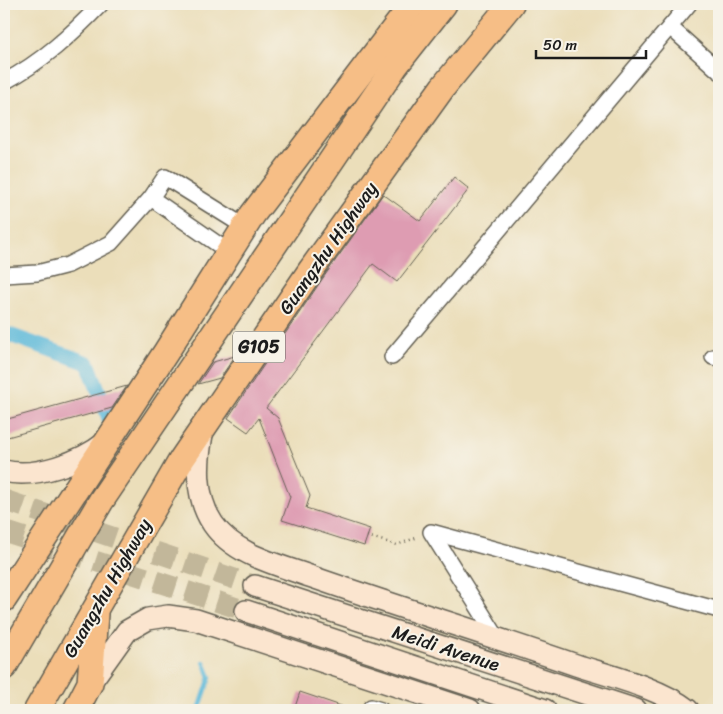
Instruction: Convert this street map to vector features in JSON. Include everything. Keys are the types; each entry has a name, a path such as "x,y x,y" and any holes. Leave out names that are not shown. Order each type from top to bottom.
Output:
{"highway":[{"path":"4,600 166,352 253,214 413,4"},
{"name":"G105","path":"4,667 101,501 396,65 444,4"},
{"name":"Guangzhu Highway","path":"37,710 182,459 311,270 443,87 511,4"},
{"path":"76,710 90,684 95,609"}],"main road":[{"path":"203,429 198,456 199,481 204,506 214,524 232,544 255,557 366,596 660,694 688,710"},
{"path":"4,471 28,473 45,470 92,454 108,441"},
{"name":"Meidi Avenue","path":"255,586 636,710"},
{"name":"Meidi Avenue","path":"246,611 545,710"},
{"path":"90,684 127,630 148,619 168,616 196,620 470,710"}],"street":[{"path":"4,82 33,66 78,28 101,4"},
{"path":"392,357 689,4"},
{"path":"670,27 719,71"},
{"path":"4,275 37,273 68,265 111,243 151,198 165,177 245,227"},
{"path":"151,198 229,252"},
{"path":"431,532 498,639"},
{"path":"431,532 719,610"},
{"path":"371,710 371,707 381,710"}],"path":[{"path":"367,536 396,545 431,532"}],"building":[{"path":"454,177 469,189 397,282 373,264 266,408 278,418 310,496 306,508 370,529 364,546 282,520 290,497 259,418 248,432 228,418 323,278 383,194 420,221"},
{"path":"235,356 220,378 198,384 213,362"},
{"path":"127,386 112,408 4,438 4,420"},
{"path":"300,692 347,708 346,710 294,710"}],"waterway":[{"path":"4,333 88,363 110,421"},
{"path":"199,710 210,677 204,662"}],"tunnel":[{"path":"4,500 255,586"},
{"path":"4,531 246,611"}]}
